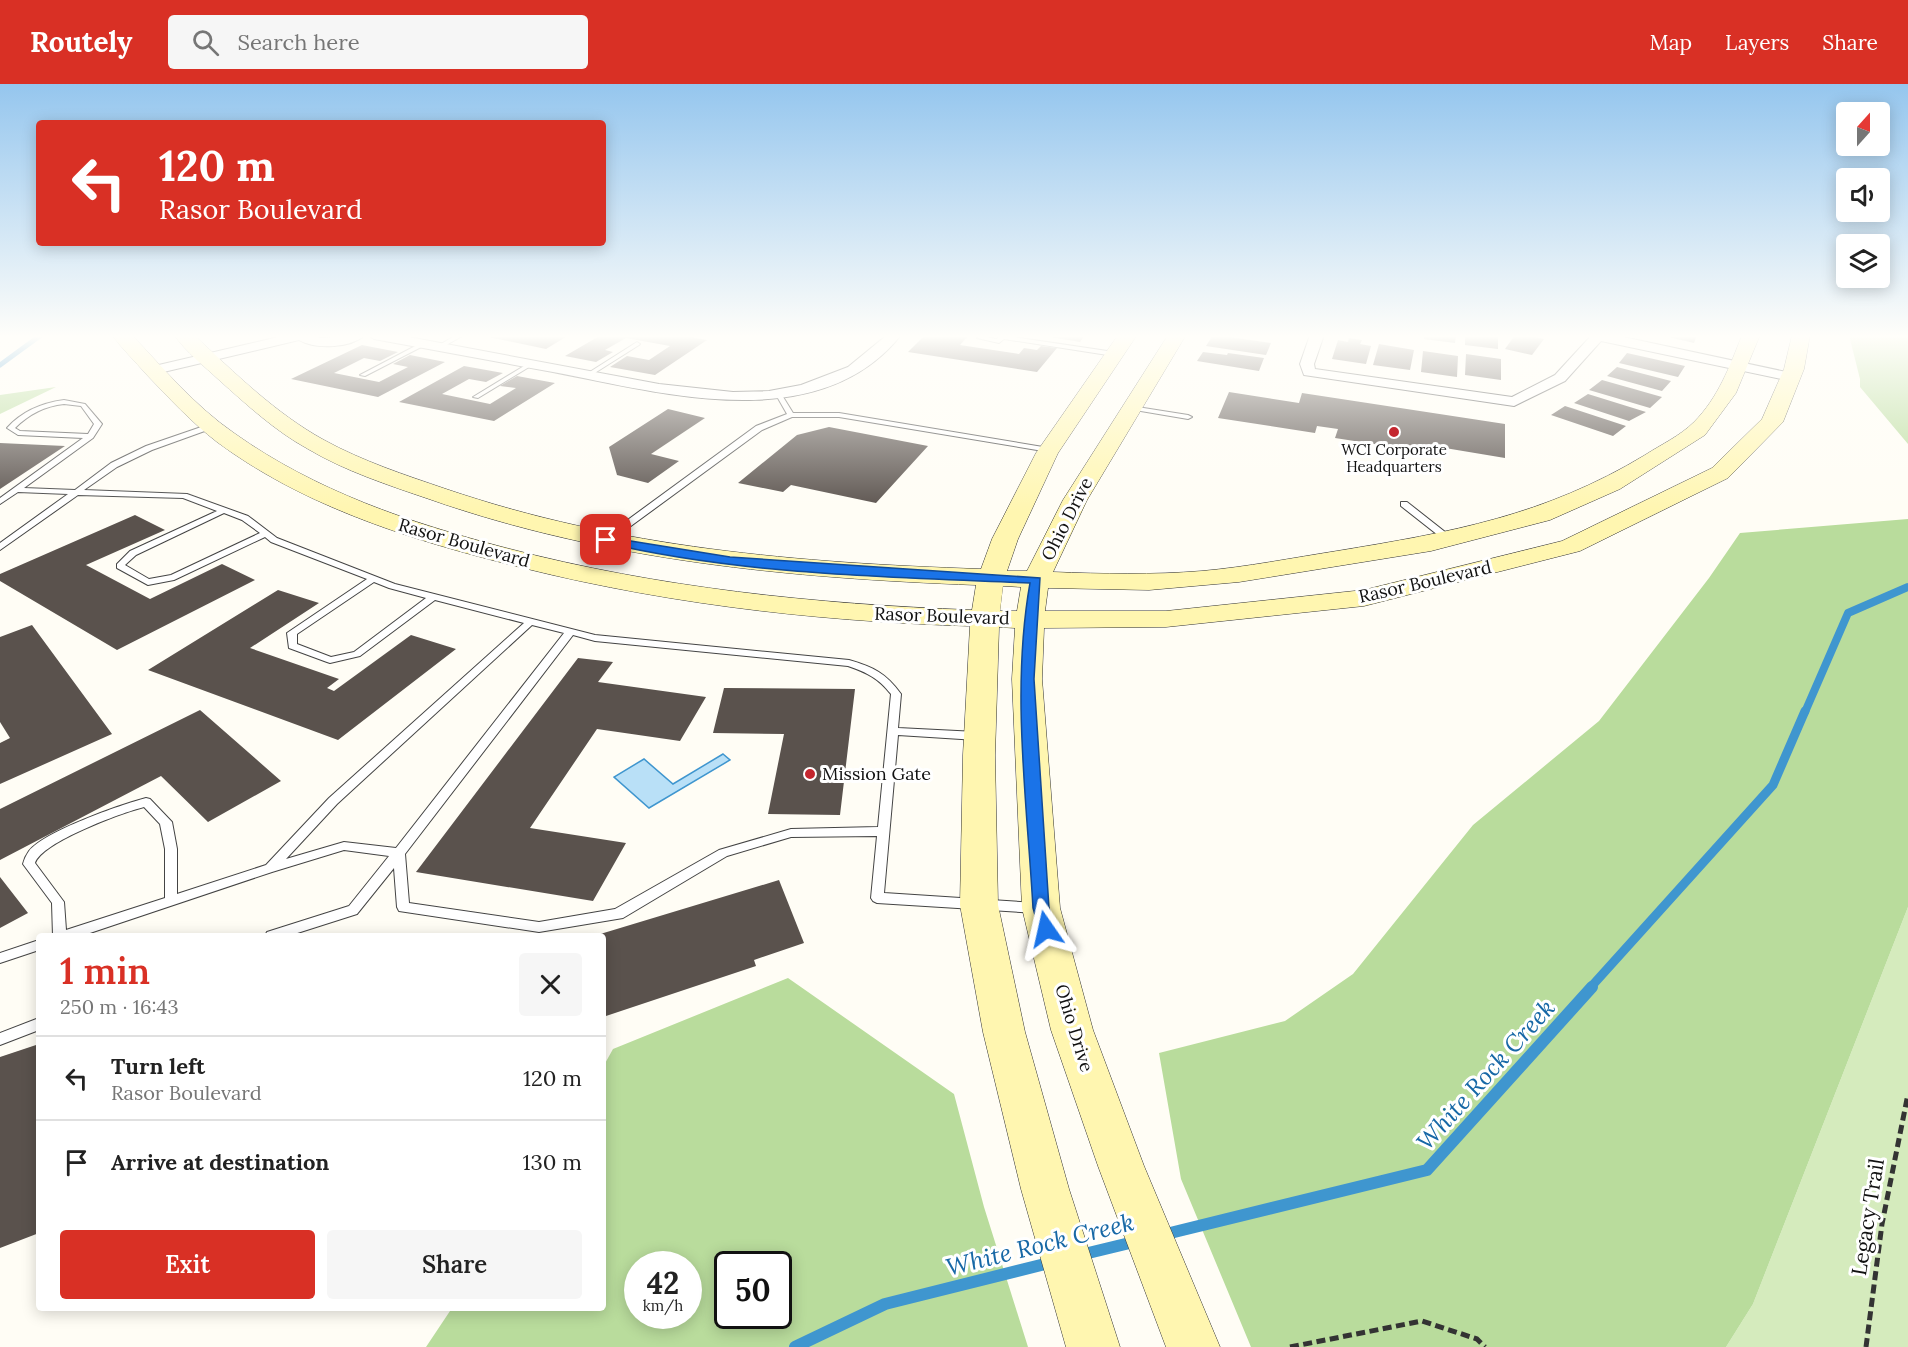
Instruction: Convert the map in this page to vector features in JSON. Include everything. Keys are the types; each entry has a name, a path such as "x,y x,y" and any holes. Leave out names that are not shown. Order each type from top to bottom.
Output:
{"main road":[{"name":"Rasor Boulevard","path":"177,394 210,426 278,471 340,503 445,540 567,572 730,601 880,615 1030,620 1166,619 1364,598 1571,546 1720,473 1772,422 1784,394"},
{"name":"Rasor Boulevard","path":"248,394 294,431 334,454 408,483 525,521 606,540 730,561 1036,580 1198,579 1452,542 1547,514 1618,482 1700,429 1727,394"},
{"name":"Ohio Drive","path":"1108,394 1075,500 1036,580 1030,620 1027,679 1041,908 1072,1030 1121,1167 1193,1347"},
{"name":"Ohio Drive","path":"1093,1347 1046,1189 1004,1032 979,905 980,736 985,618 991,578 1005,539 1049,450 1117,394"},
{"path":"210,426 267,411"},
{"path":"1666,451 1720,473"},
{"path":"567,572 606,540"},
{"path":"1452,542 1487,567"}],"street":[{"path":"707,394 751,394"},
{"path":"1459,394 1514,402 1529,394"}],"lane":[{"path":"476,397 481,394"},
{"path":"779,394 791,415"},
{"path":"0,502 90,436 98,424 83,405 78,403 40,408 23,417 11,428 18,433 90,436"},
{"path":"1107,404 1188,417"},
{"path":"606,540 759,428 791,415 839,415 1049,450"},
{"path":"0,547 114,465 149,448 210,426"},
{"path":"19,490 183,496 245,518 274,540 373,579 530,622 595,638 686,649 849,663 870,670 885,680 896,694 877,898 1041,908"},
{"path":"1404,504 1452,542"},
{"path":"225,510 133,553 120,566 148,582 174,577 265,534"},
{"path":"373,579 292,633 292,646 330,660 357,654 433,597"},
{"path":"270,868 333,801 530,622"},
{"path":"281,933 353,910 570,632"},
{"path":"893,731 980,736"},
{"path":"60,933 58,902 29,864 34,853 76,829 130,806 146,802 166,822 171,849 171,901"},
{"path":"399,853 403,908 539,927 618,914 723,853 778,836 791,833 884,831"},
{"path":"74,933 344,846 399,853"},
{"path":"0,958 36,946"},
{"path":"0,1039 36,1025"}],"path":[{"name":"Legacy Trail","path":"1866,1347 1882,1224 1908,1094"},
{"path":"1290,1347 1422,1321 1477,1339 1485,1347"}],"green space":[{"path":"7,394 42,394 0,414 0,395"},
{"path":"1866,394 1908,394 1908,444"},
{"path":"1908,519 1908,907 1753,1304 1726,1347 1251,1347 1181,1179 1159,1053 1285,1021 1353,974 1473,825 1599,721 1709,578 1740,533"},
{"path":"1908,907 1908,1347 1726,1347 1753,1304"},
{"path":"788,978 954,1094 984,1207 1028,1347 426,1347 450,1311 606,1311 606,1062 613,1049"}],"water":[{"path":"723,754 730,760 649,808 614,777 644,759 673,784"}],"building":[{"path":"363,394 384,394 378,397"},
{"path":"414,394 442,394 490,404 506,394 537,394 494,421 399,402"},
{"path":"1228,394 1299,403 1302,394 1308,394 1505,424 1505,458 1433,446 1432,453 1335,438 1338,429 1317,426 1315,433 1218,418"},
{"path":"1588,394 1646,412 1629,421 1574,403"},
{"path":"1602,394 1651,394 1662,397 1650,408"},
{"path":"1565,406 1626,426 1613,436 1551,415"},
{"path":"668,409 705,418 651,454 679,461 648,483 617,475 609,447"},
{"path":"829,427 928,446 876,503 791,485 783,492 738,483 797,435"},
{"path":"0,443 65,446 0,489"},
{"path":"135,515 165,530 86,565 150,599 222,564 255,580 117,650 0,581 0,574"},
{"path":"278,590 319,603 250,648 339,679 327,688 334,691 411,635 456,649 338,740 148,670"},
{"path":"32,625 112,734 0,784 0,743 10,738 0,722 0,637"},
{"path":"578,658 613,662 598,682 706,697 680,741 597,729 530,828 626,843 593,901 416,872"},
{"name":"Mission Gate","path":"724,688 855,689 840,815 768,814 784,734 713,733"},
{"path":"200,710 281,781 208,822 161,776 0,860 0,809"},
{"path":"0,877 28,913 0,928"},
{"path":"779,880 804,943 754,960 756,966 606,1016 606,933 604,933"},
{"path":"36,1045 36,1234 0,1248 0,1057"}],"waterway":[{"name":"White Rock Creek","path":"1805,712 1848,613 1908,587"},
{"name":"White Rock Creek","path":"1590,988 1773,785 1805,711"},
{"name":"White Rock Creek","path":"1162,1235 1427,1170 1592,987"},
{"name":"White Rock Creek","path":"1080,1255 1138,1241"},
{"name":"White Rock Creek","path":"795,1347 885,1304 1053,1262"}],"place":[{"name":"WCI Corporate Headquarters","path":"1394,432"},
{"name":"Mission Gate","path":"810,774"}],"route":[{"path":"606,540 730,561 943,577 1036,580 1030,620 1027,679 1041,908 1046,929"}]}
